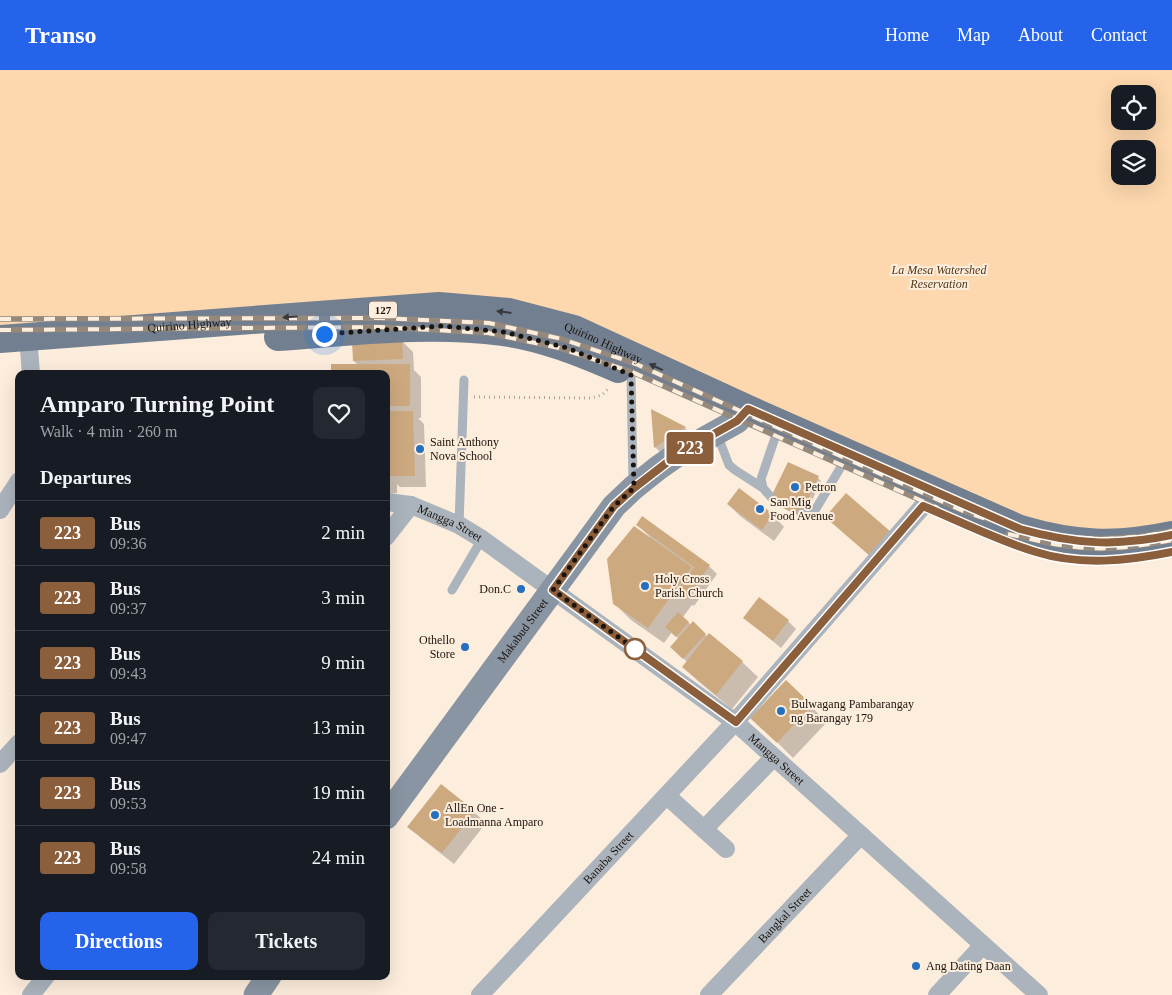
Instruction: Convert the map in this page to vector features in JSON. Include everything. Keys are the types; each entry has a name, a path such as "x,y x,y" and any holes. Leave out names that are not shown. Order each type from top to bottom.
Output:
{"main road":[{"name":"Quirino Highway","path":"0,339 30,354 439,306 509,312 574,329 734,421"},
{"name":"Quirino Highway","path":"0,356 442,326 504,332 568,348 734,421 777,430 926,497 1037,552 1086,560 1110,561 1172,552"},
{"name":"Quirino Highway","path":"926,497 1020,529 1048,537 1084,543 1133,542 1172,535"}],"street":[{"name":"Makabud Street","path":"390,812 614,506 678,454 734,421"},
{"path":"0,510 15,486"},
{"name":"Banaba Street","path":"480,995 736,722 926,497"},
{"name":"Mangga Street","path":"390,502 411,505 459,525 482,539 736,722 1039,995"},
{"path":"390,532 411,505"},
{"path":"0,764 15,747"},
{"path":"704,829 774,757"},
{"path":"667,796 726,849"},
{"name":"Bangkal Street","path":"709,995 861,835"},
{"path":"937,995 983,944"},
{"path":"31,995 43,980"},
{"path":"256,995 266,980"}],"lane":[{"path":"626,373 634,488"},
{"path":"459,525 465,397 464,380"},
{"path":"734,421 725,459 735,470 763,488 771,498"},
{"path":"763,488 761,479 777,430"},
{"path":"801,513 814,512 845,460"},
{"path":"452,590 482,539"}],"path":[{"path":"465,397 591,398 602,395 626,373"}],"green space":[{"name":"La Mesa Watershed Reservation","path":"0,70 1172,70 1172,544 1116,552 570,340 441,318 0,351"}],"building":[{"path":"402,339 403,359 353,361 352,341"},
{"path":"331,364 410,364 410,406 390,406 390,370 331,370"},
{"path":"651,409 686,427 654,448"},
{"path":"390,411 413,411 415,476 390,476"},
{"name":"Petron","path":"788,462 819,476 800,516 769,501"},
{"path":"739,488 773,514 762,530 727,504"},
{"path":"846,493 891,532 870,556 825,517"},
{"path":"642,516 710,565 686,600 676,593 694,567 636,525"},
{"name":"Holy Cross Parish Church","path":"634,526 692,567 648,628 613,604 607,559"},
{"path":"759,597 789,620 773,641 743,618"},
{"path":"678,612 689,622 676,637 665,627"},
{"path":"693,621 706,634 683,659 670,647"},
{"path":"709,633 743,661 716,695 682,667"},
{"name":"Bulwagang Pambarangay ng Barangay 179","path":"786,680 812,705 777,743 750,718"},
{"path":"441,784 475,811 442,853 407,827"}],"railway":[{"path":"0,319 380,318 489,323 562,339 636,364 963,511 990,520 1041,533 1091,539 1144,536 1172,531"},
{"path":"0,330 379,327 488,333 559,348 632,372 938,508"},
{"path":"1008,534 1059,545 1088,548 1124,547 1172,540"}],"bus line":[{"name":"223","path":"1172,535 1133,542 1084,543 1048,537 1020,529 748,409 737,421 678,454 658,468 614,506 553,590 736,722 923,506 1037,552 1062,557 1110,561 1172,552"}],"place":[{"name":"Saint Anthony Nova School","path":"420,449"},
{"name":"Petron","path":"795,487"},
{"name":"San Mig Food Avenue","path":"760,509"},
{"name":"Holy Cross Parish Church","path":"645,586"},
{"name":"Don.C","path":"521,589"},
{"name":"Othello Store","path":"465,647"},
{"name":"Bulwagang Pambarangay ng Barangay 179","path":"781,711"},
{"name":"AllEn One - Loadmanna Amparo","path":"435,815"},
{"name":"Ang Dating Daan","path":"916,966"}],"route":[{"path":"324,334 442,326 504,332 568,348 631,375 634,488 614,506 553,590 635,649"}]}
